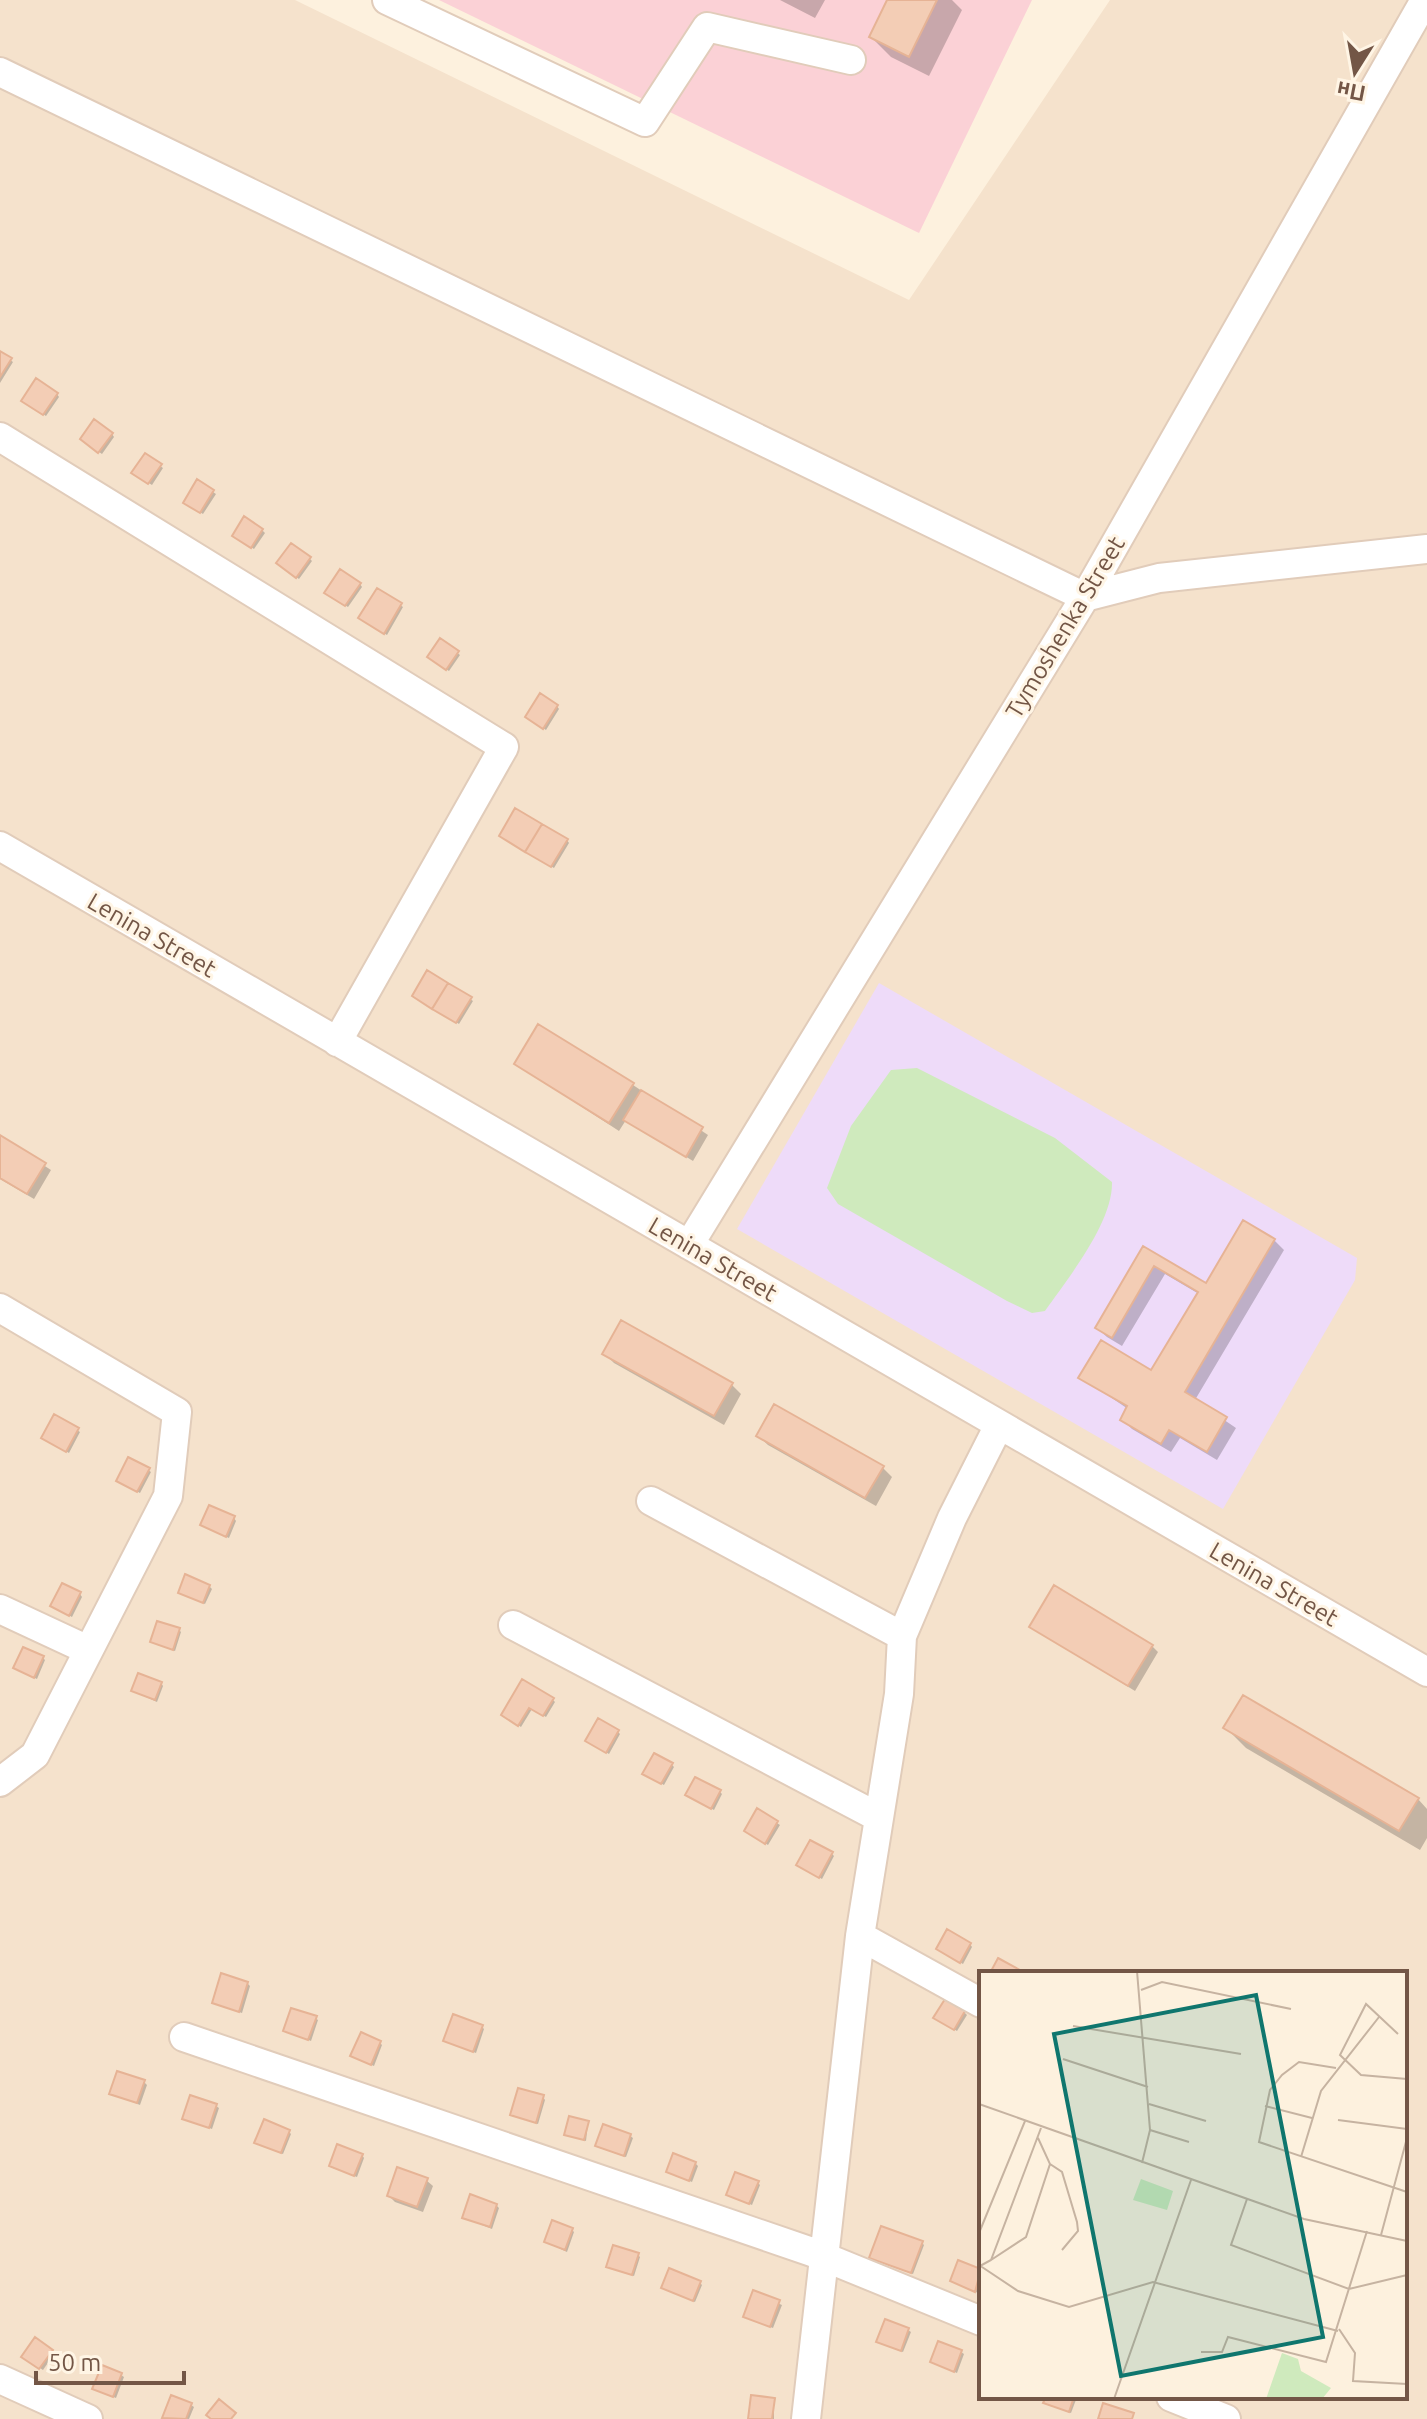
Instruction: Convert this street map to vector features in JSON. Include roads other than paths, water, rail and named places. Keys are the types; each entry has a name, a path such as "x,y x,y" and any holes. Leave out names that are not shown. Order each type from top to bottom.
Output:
{"street":[{"path":"387,0 645,122 707,27 851,60"},
{"name":"Tymoshenka Street","path":"689,1245 1085,597 1425,0"},
{"path":"0,72 1085,597 1159,578 1427,549"},
{"path":"0,437 504,747 337,1042"},
{"name":"Lenina Street","path":"0,846 1427,1672"},
{"path":"0,1308 177,1412 168,1496 35,1755 0,1782"},
{"path":"806,2419 860,1936 899,1694 902,1636 952,1518 999,1425"},
{"path":"651,1501 902,1636"},
{"path":"0,1609 88,1650"},
{"path":"513,1625 878,1817"},
{"path":"860,1936 979,2002"},
{"path":"184,2037 826,2259 979,2320"},
{"path":"0,2379 88,2419"},
{"path":"1176,2399 1226,2419"}]}
